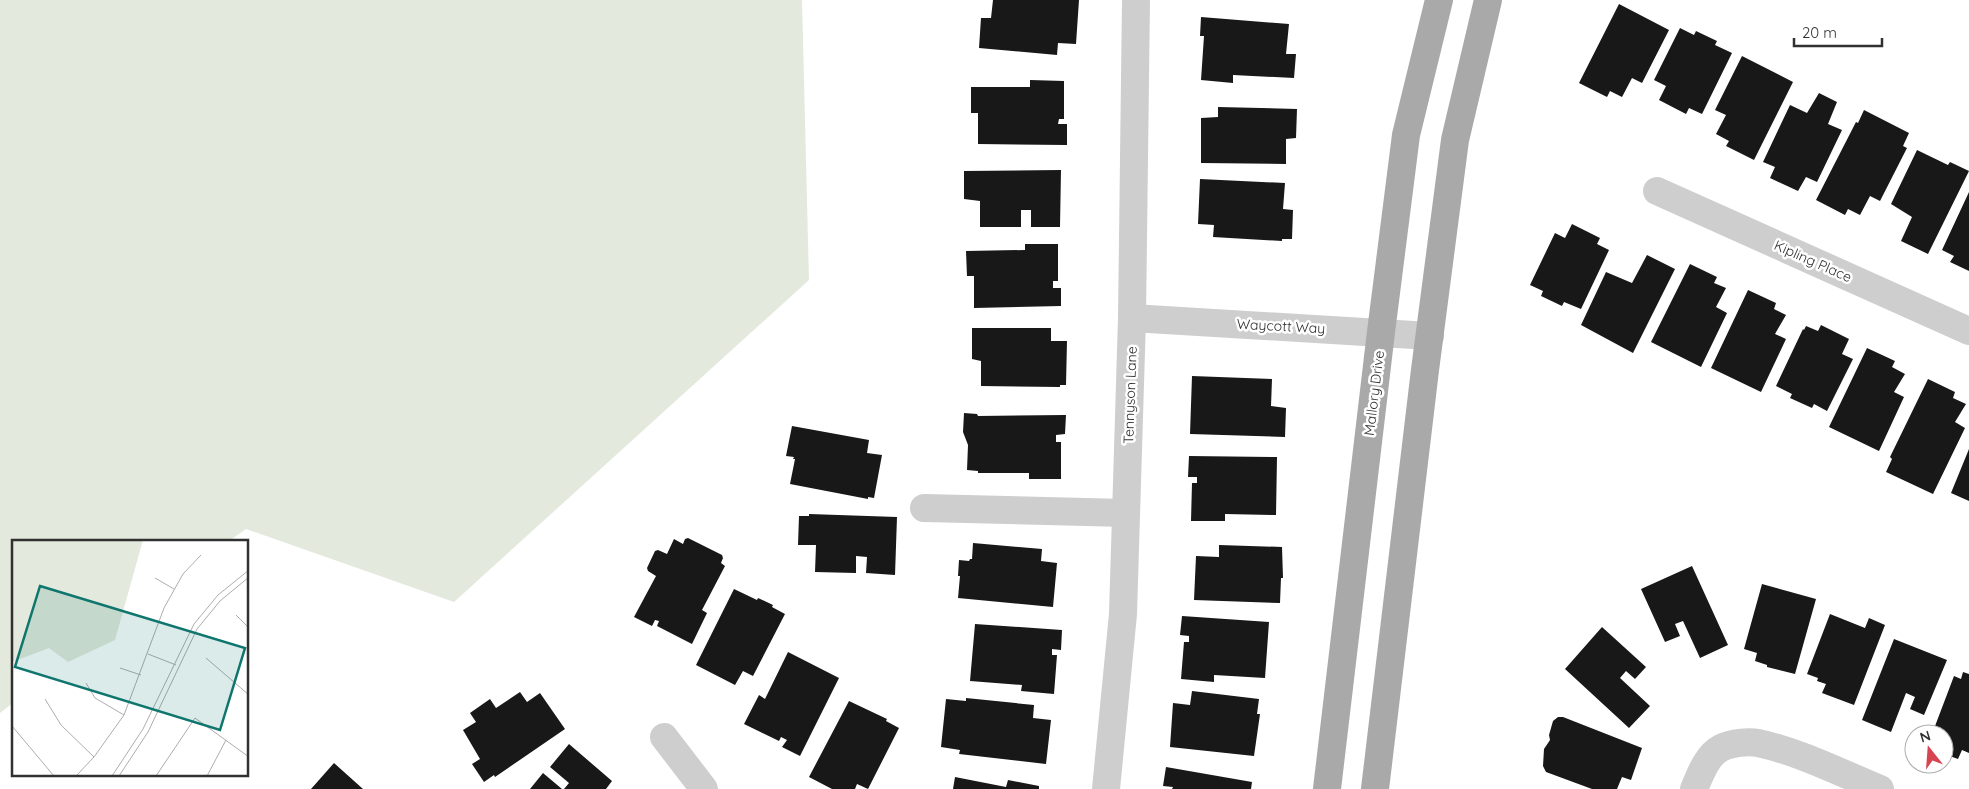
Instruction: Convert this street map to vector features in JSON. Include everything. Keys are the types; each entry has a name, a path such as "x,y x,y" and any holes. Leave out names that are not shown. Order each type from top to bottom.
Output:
{"main road":[{"name":"Mallory Drive","path":"1327,789 1406,135 1439,0"},
{"path":"1375,789 1455,140 1488,0"}],"street":[{"name":"Tennyson Lane","path":"1106,789 1122,614 1126,513 1132,318 1136,0"},
{"name":"Kipling Place","path":"1657,191 1969,331"},
{"name":"Waycott Way","path":"1132,318 1430,336"},
{"path":"924,508 1126,513"},
{"path":"664,737 704,789"},
{"path":"1694,789 1708,761 1720,748 1738,743 1757,742 1798,755 1880,789"}],"shaded area":[{"path":"0,0 802,0 809,280 454,602 246,529 230,540 12,540 12,704 0,713"}],"building":[{"path":"993,0 1079,0 1076,44 1058,43 1057,55 979,48 981,18 991,18"},
{"path":"1619,4 1669,30 1642,83 1632,78 1622,97 1610,91 1607,97 1579,83"},
{"path":"1201,17 1289,24 1286,54 1296,54 1294,78 1233,75 1233,83 1201,80 1204,36 1200,36"},
{"path":"1680,28 1694,35 1696,31 1717,41 1715,45 1732,53 1702,114 1689,108 1686,114 1659,100 1666,86 1654,80"},
{"path":"1742,56 1793,82 1754,160 1726,146 1729,141 1716,134 1726,115 1715,110"},
{"path":"1030,80 1064,81 1064,119 1059,119 1058,124 1067,124 1067,145 978,144 978,113 971,113 971,87 1030,87"},
{"path":"1819,93 1837,102 1828,124 1842,130 1817,182 1806,177 1798,191 1770,178 1775,167 1763,162 1790,105 1807,113"},
{"path":"1218,107 1297,109 1296,138 1286,139 1286,164 1201,163 1201,118 1218,117"},
{"path":"1864,110 1909,133 1903,146 1907,148 1880,201 1870,196 1860,215 1848,209 1845,215 1816,200"},
{"path":"1917,150 1948,165 1950,162 1969,171 1928,254 1901,241 1912,217 1891,204"},
{"path":"1061,170 1060,227 1031,227 1031,210 1021,210 1021,227 980,227 980,201 964,199 964,171"},
{"path":"1200,179 1285,183 1283,209 1293,210 1292,239 1282,239 1282,241 1213,237 1214,225 1198,224"},
{"path":"1969,192 1969,271 1950,262 1954,256 1942,250"},
{"path":"1572,224 1600,238 1597,244 1609,250 1581,309 1564,302 1562,306 1541,296 1543,291 1530,285 1555,233 1565,238"},
{"path":"1025,244 1058,244 1058,281 1053,281 1053,288 1061,288 1061,306 974,308 974,276 967,276 966,251 1025,250"},
{"path":"1647,255 1675,269 1633,353 1581,325 1606,272 1632,283"},
{"path":"1690,264 1717,277 1714,283 1726,288 1716,307 1727,313 1701,367 1651,342"},
{"path":"1748,290 1776,303 1774,309 1786,315 1775,334 1786,339 1761,392 1711,368"},
{"path":"1821,325 1849,339 1842,354 1853,359 1827,411 1814,404 1812,408 1790,398 1792,394 1776,386 1803,329 1806,326 1818,331"},
{"path":"972,328 1051,328 1051,341 1067,341 1066,385 1060,385 1060,387 981,386 981,361 972,359"},
{"path":"1867,348 1895,361 1892,367 1905,374 1894,392 1904,397 1879,451 1829,427"},
{"path":"1192,376 1272,379 1271,406 1286,408 1285,437 1190,434"},
{"path":"1928,379 1955,392 1953,398 1966,404 1955,422 1965,428 1933,494 1886,472 1892,459 1890,457"},
{"path":"964,413 977,414 978,416 1066,415 1065,434 1056,435 1056,442 1061,442 1061,479 1029,479 1029,473 978,473 978,471 967,470 968,445 963,432"},
{"path":"792,426 869,440 867,453 882,455 874,498 868,497 868,499 790,484 795,459 793,459 794,457 786,456"},
{"path":"1969,449 1969,501 1951,493"},
{"path":"1189,456 1277,457 1276,515 1225,514 1225,521 1191,521 1192,483 1197,483 1197,477 1188,477"},
{"path":"809,514 897,517 895,575 866,573 867,557 856,556 856,573 815,572 816,545 798,545 799,516 809,516"},
{"path":"688,538 722,555 721,563 725,566 702,610 707,613 692,644 657,626 659,621 655,620 652,626 634,617 656,576 648,571 647,568 655,551 658,550 667,554 674,539 683,544 685,539"},
{"path":"973,543 1042,549 1041,561 1057,563 1053,607 958,598 959,560 969,561 972,559"},
{"path":"1219,545 1282,547 1283,578 1281,578 1280,603 1194,600 1196,556 1219,557"},
{"path":"1692,566 1728,645 1700,658 1683,621 1675,624 1680,636 1665,642 1641,589"},
{"path":"1762,584 1816,599 1795,674 1767,667 1767,665 1755,661 1757,653 1744,649"},
{"path":"734,589 773,605 772,607 785,614 753,676 743,671 735,685 696,665"},
{"path":"1830,614 1865,628 1869,618 1885,625 1854,705 1822,693 1826,684 1817,681 1818,678 1807,674"},
{"path":"1182,616 1269,622 1265,678 1214,675 1214,682 1181,679 1184,642 1189,642 1189,636 1180,635"},
{"path":"975,624 1062,630 1061,650 1052,649 1052,655 1057,655 1054,694 1021,691 1022,685 970,681"},
{"path":"1602,627 1646,667 1635,679 1626,671 1620,678 1650,706 1629,728 1565,669"},
{"path":"1894,639 1947,660 1924,715 1910,709 1915,697 1906,693 1891,732 1862,720"},
{"path":"788,652 839,678 800,756 782,747 787,740 781,737 779,741 744,724 759,695 765,699"},
{"path":"1963,672 1969,674 1969,753 1962,750 1958,759 1954,758 1954,724 1936,724 1954,676 1961,679"},
{"path":"1192,691 1259,699 1257,714 1260,714 1254,756 1170,747 1173,703 1190,705"},
{"path":"520,692 527,702 540,693 565,729 495,777 494,775 484,782 472,764 480,759 463,730 476,722 470,713 490,699 496,708"},
{"path":"966,698 1034,705 1033,718 1051,720 1046,764 959,754 960,750 941,747 946,699 966,701"},
{"path":"849,701 887,719 886,721 899,728 868,789 857,784 855,789 832,789 809,777"},
{"path":"1558,717 1563,717 1642,748 1631,780 1622,777 1617,789 1592,789 1546,772 1543,766 1544,749 1550,740 1549,735 1553,721"},
{"path":"569,744 612,781 606,789 564,789 569,783 550,767"},
{"path":"334,763 363,789 311,789"},
{"path":"1166,767 1252,782 1251,789 1172,789 1173,787 1163,786"},
{"path":"543,773 562,789 530,789"},
{"path":"955,777 1006,787 1008,780 1039,786 1039,789 953,789"}]}
